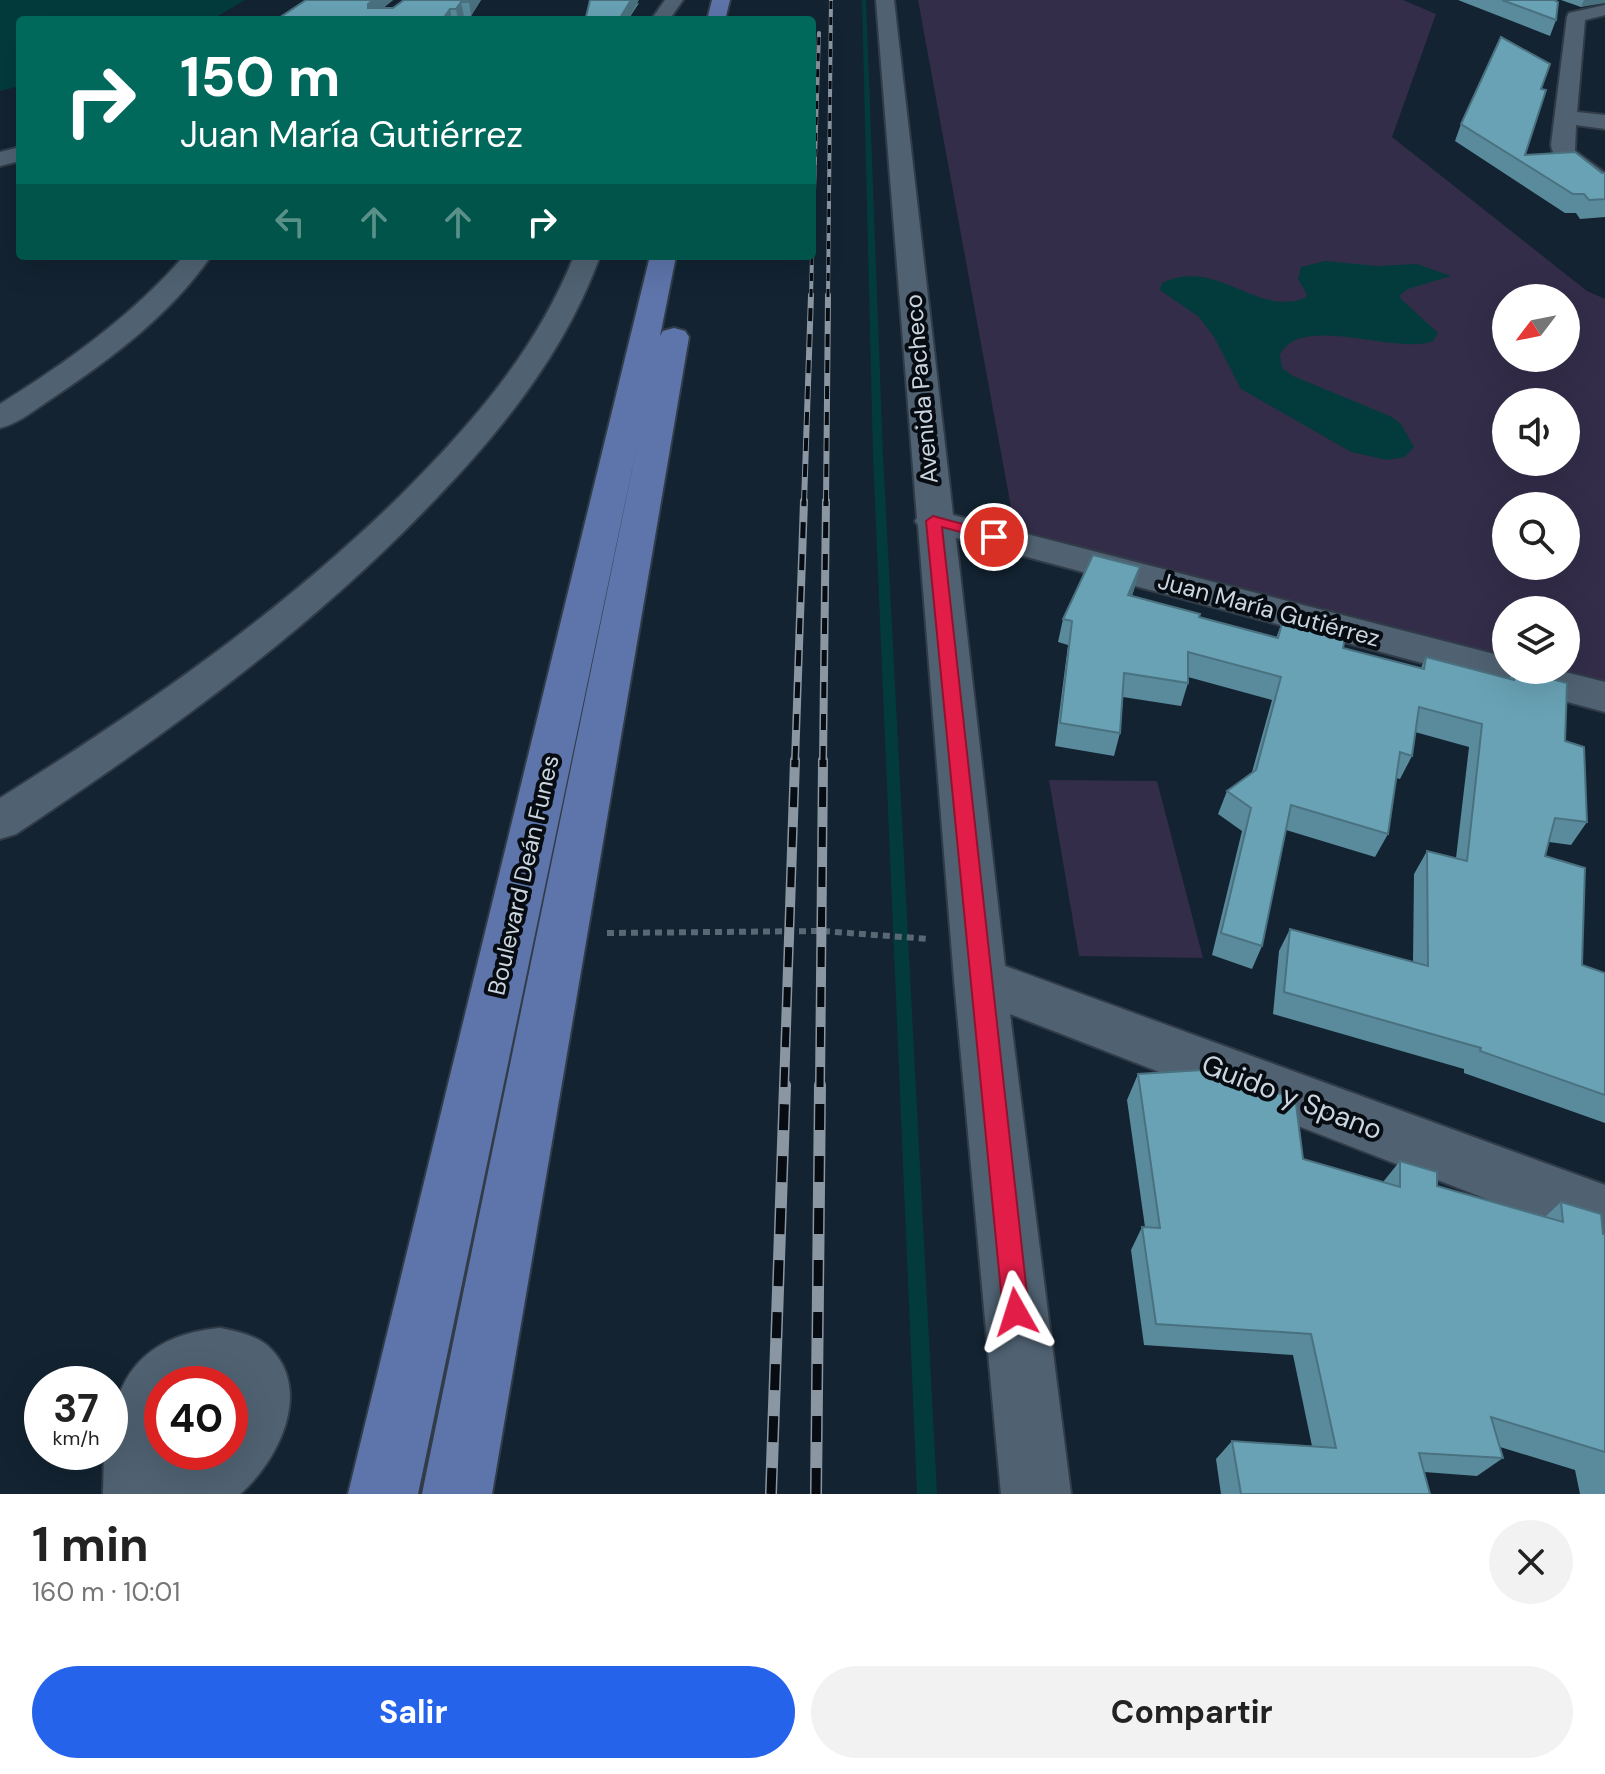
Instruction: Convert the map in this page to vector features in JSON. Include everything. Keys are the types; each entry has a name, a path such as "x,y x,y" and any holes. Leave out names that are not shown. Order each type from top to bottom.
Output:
{"main road":[{"name":"Boulevard Deán Funes","path":"383,1494 662,260"},
{"name":"Boulevard Deán Funes","path":"457,1494 688,260"}],"street":[{"name":"Avenida Pacheco","path":"885,0 933,521 1036,1494"},
{"path":"1605,10 1569,14 1564,154 1605,184"},
{"path":"1566,117 1605,122"},
{"path":"0,418 81,363 139,317 182,277 195,260"},
{"path":"0,821 194,689 330,580 404,512 475,438 527,373 556,326 585,260"},
{"name":"Juan María Gutiérrez","path":"933,521 1605,697"},
{"name":"Guido y Spano","path":"980,979 1605,1215"},
{"path":"187,1366 212,1358 229,1359 240,1366"},
{"path":"248,1374 257,1396 255,1416 248,1433"},
{"path":"138,1494 144,1419"},
{"path":"184,1494 213,1470"}],"path":[{"path":"562,933 790,930 921,939"}],"shaded area":[{"path":"0,0 245,0 218,16 16,16 16,87 0,91"},
{"path":"918,0 1403,0 1436,14 1392,137 1578,284 1492,284 1492,372 1580,372 1580,285 1605,299 1605,684 1580,678 1580,596 1492,596 1492,654 1015,529"},
{"path":"1325,261 1377,266 1417,264 1451,276 1401,294 1400,298 1438,333 1433,341 1417,344 1307,337 1291,343 1280,355 1282,368 1293,376 1390,416 1401,424 1414,447 1405,457 1387,460 1351,452 1241,389 1214,337 1199,317 1160,290 1162,283 1182,277 1201,277 1269,300 1287,302 1305,298 1307,294 1298,279 1301,267"},
{"path":"1049,780 1157,781 1203,958 1079,956"}],"building":[{"path":"306,0 373,0 368,8 393,8 404,0 470,0 461,2 456,9 450,9 445,16 282,16"},
{"path":"590,0 631,0 621,16 586,16"},
{"path":"1502,0 1554,0 1558,2 1556,20"},
{"path":"1501,37 1550,64 1541,89 1546,90 1525,155 1575,152 1605,173 1605,199 1589,200 1584,194 1573,194 1461,124"},
{"path":"1093,555 1140,567 1128,595 1200,614 1199,617 1278,638 1283,620 1345,637 1343,648 1424,669 1426,657 1492,674 1492,684 1567,684 1565,741 1584,747 1587,822 1555,818 1545,856 1585,868 1582,965 1605,973 1605,1095 1480,1051 1481,1048 1284,992 1290,929 1428,966 1427,851 1467,861 1482,724 1419,707 1412,756 1400,752 1388,834 1291,805 1262,946 1221,933 1251,808 1227,791 1256,770 1281,677 1188,652 1188,683 1124,673 1120,733 1060,723 1072,621 1063,619"},
{"path":"1203,1070 1254,1090 1295,1096 1303,1159 1400,1187 1400,1161 1437,1172 1437,1186 1563,1222 1561,1202 1601,1214 1605,1234 1605,1452 1491,1417 1503,1458 1419,1453 1430,1494 1241,1494 1232,1441 1336,1448 1311,1334 1156,1324 1142,1227 1160,1228 1138,1074"}],"waterway":[{"path":"864,0 878,455 927,1494"}],"railway":[{"path":"828,297 831,0"},
{"path":"816,127 819,33"},
{"path":"811,297 812,260"},
{"path":"804,503 811,295"},
{"path":"826,503 828,295"},
{"path":"795,762 804,501"},
{"path":"823,762 826,501"},
{"path":"784,1087 795,760"},
{"path":"820,1087 823,760"},
{"path":"771,1494 785,1085"},
{"path":"816,1494 820,1085"}],"route":[{"path":"994,537 933,521 1016,1312"}]}
